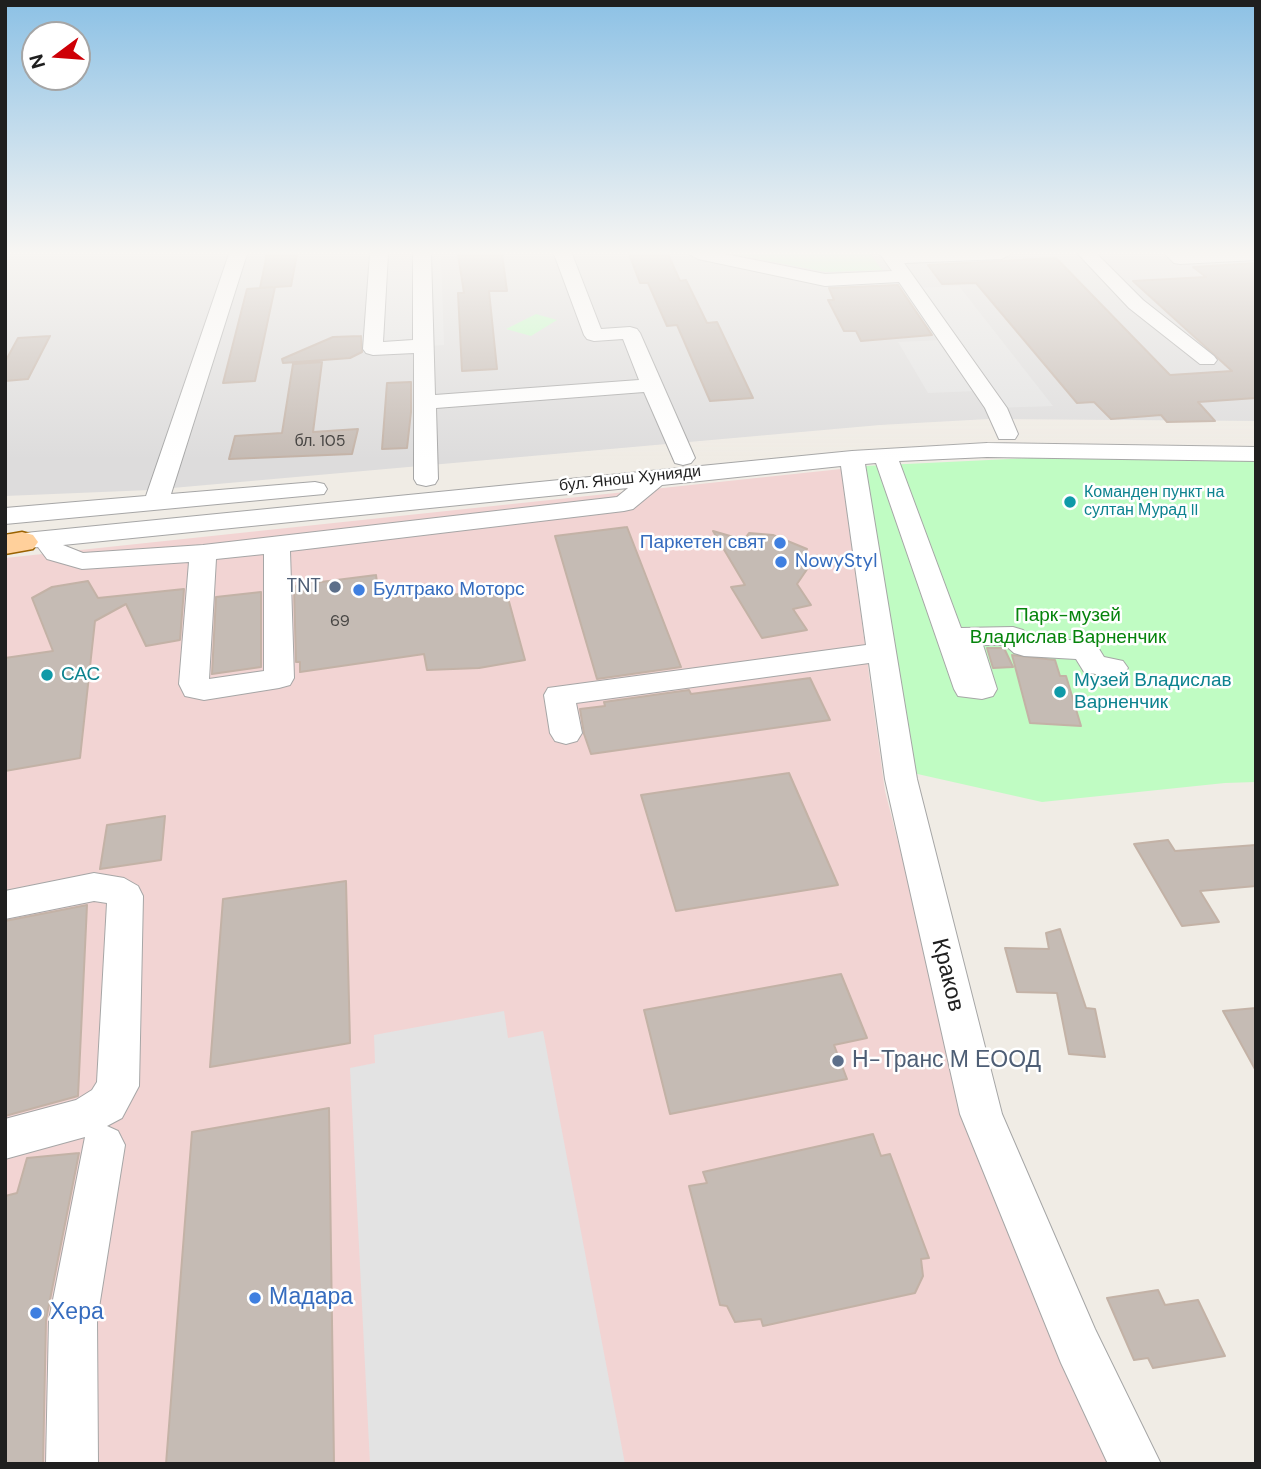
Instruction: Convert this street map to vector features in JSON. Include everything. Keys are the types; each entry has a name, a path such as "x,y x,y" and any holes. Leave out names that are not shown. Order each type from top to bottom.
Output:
{"street":[{"path":"156,503 215,323"},
{"path":"375,323 373,349 423,346"},
{"path":"423,323 426,479"},
{"path":"589,323 594,335 630,333 683,458"},
{"path":"937,323 996,408 1007,434"},
{"path":"1160,323 1207,360"},
{"path":"425,402 653,385"},
{"name":"бул. Янош Хунияди","path":"17,537 156,503 946,436 1007,434 1256,438"},
{"name":"бул. Янош Хунияди","path":"17,537 885,455 987,450 1256,454"},
{"path":"885,455 969,689 982,689 966,636 1013,636 1024,647 1086,650 1094,665 1114,668"},
{"name":"Краков","path":"852,458 901,779 981,1114 1078,1346 1135,1464"},
{"path":"17,537 82,561 203,553 624,504 656,477"},
{"path":"203,553 194,684 196,689 204,690 279,677 277,545"},
{"path":"566,733 559,695 882,652"},
{"path":"5,905 94,887 111,888 125,896 118,1086 107,1104 85,1117 5,1139"},
{"path":"72,1464 73,1321 103,1145"}],"shaded area":[{"path":"5,323 1256,323 1256,421 989,419 880,425 150,490 5,496"},
{"path":"374,323 443,323 444,345 373,349"},
{"path":"937,323 988,323 1053,406 996,408"},
{"path":"944,340 977,391 928,393 898,342"},
{"path":"841,469 885,791 973,1135 1112,1464 5,1464 5,558"},
{"path":"504,1011 508,1038 543,1031 625,1464 370,1464 350,1068 375,1063 374,1035"}],"green space":[{"path":"519,323 553,323 531,336 506,329"},
{"name":"Парк-музей Владислав Варненчик","path":"1071,456 1256,461 1256,782 1042,802 913,773 865,466"}],"building":[{"path":"238,323 267,323 255,381 223,383"},
{"path":"460,323 492,323 497,369 462,371"},
{"path":"665,323 717,323 753,398 710,401 677,325 667,326"},
{"path":"840,323 924,323 932,335 861,341 856,331 844,331"},
{"path":"1009,323 1119,323 1170,375 1232,371 1179,323 1256,323 1256,398 1198,402 1215,421 1167,422 1161,415 1111,419 1094,402 1077,403"},
{"path":"50,336 28,379 5,381 5,362 18,338"},
{"path":"361,336 362,352 350,358 283,363 282,359 333,337"},
{"path":"322,362 313,432 358,429 352,454 229,459 235,436 282,433 293,364"},
{"path":"411,382 407,448 382,449 387,383"},
{"path":"627,527 681,667 597,679 555,536"},
{"path":"713,531 744,540 749,533 773,535 807,549 803,556 814,559 797,584 811,605 793,609 807,630 762,638 731,587 745,585"},
{"path":"376,575 379,598 463,594 505,587 525,660 479,668 427,670 424,654 300,672 300,662 296,662 294,588 297,585"},
{"path":"88,581 98,598 184,589 180,640 146,646 126,604 95,621 80,758 5,771 5,658 53,651 32,598 52,587"},
{"path":"261,592 261,667 212,674 216,597"},
{"path":"987,648 1004,648 1013,667 993,668"},
{"name":"Музей Владислав Варненчик","path":"1012,655 1055,660 1060,676 1066,676 1081,726 1030,723"},
{"path":"810,678 830,720 591,754 584,734 580,709 605,706 604,702 689,690 691,694"},
{"path":"789,773 838,885 676,911 641,795"},
{"path":"165,816 161,860 100,869 107,825"},
{"path":"1168,840 1175,851 1256,845 1256,886 1200,891 1219,922 1182,926 1134,844"},
{"path":"346,881 350,1043 210,1067 223,899"},
{"path":"87,905 78,1096 5,1116 5,921"},
{"path":"1060,929 1086,1008 1095,1009 1105,1057 1069,1054 1057,993 1017,992 1005,948 1049,949 1046,933"},
{"path":"841,974 867,1038 834,1045 847,1079 670,1114 644,1010"},
{"path":"1256,1008 1256,1071 1223,1011"},
{"name":"Мадара","path":"329,1108 334,1464 166,1464 192,1132"},
{"path":"873,1134 881,1156 890,1154 929,1258 921,1259 923,1276 915,1293 763,1326 761,1319 735,1322 727,1306 720,1305 689,1186 707,1183 703,1172"},
{"path":"79,1153 46,1320 43,1464 5,1464 5,1196 17,1193 27,1158"},
{"path":"1158,1290 1165,1305 1198,1300 1225,1356 1153,1368 1148,1358 1134,1360 1107,1298"}],"place":[{"name":"Команден пункт на султан Мурад II","path":"1070,502"},
{"name":"Паркетен свят","path":"780,543"},
{"name":"NowyStyl","path":"781,562"},
{"name":"TNT","path":"335,587"},
{"name":"Бултрако Моторс","path":"359,590"},
{"name":"САС","path":"47,675"},
{"name":"Музей Владислав Варненчик","path":"1060,692"},
{"name":"Н-Транс М ЕООД","path":"838,1061"},
{"name":"Мадара","path":"255,1298"},
{"name":"Хера","path":"36,1313"}]}
